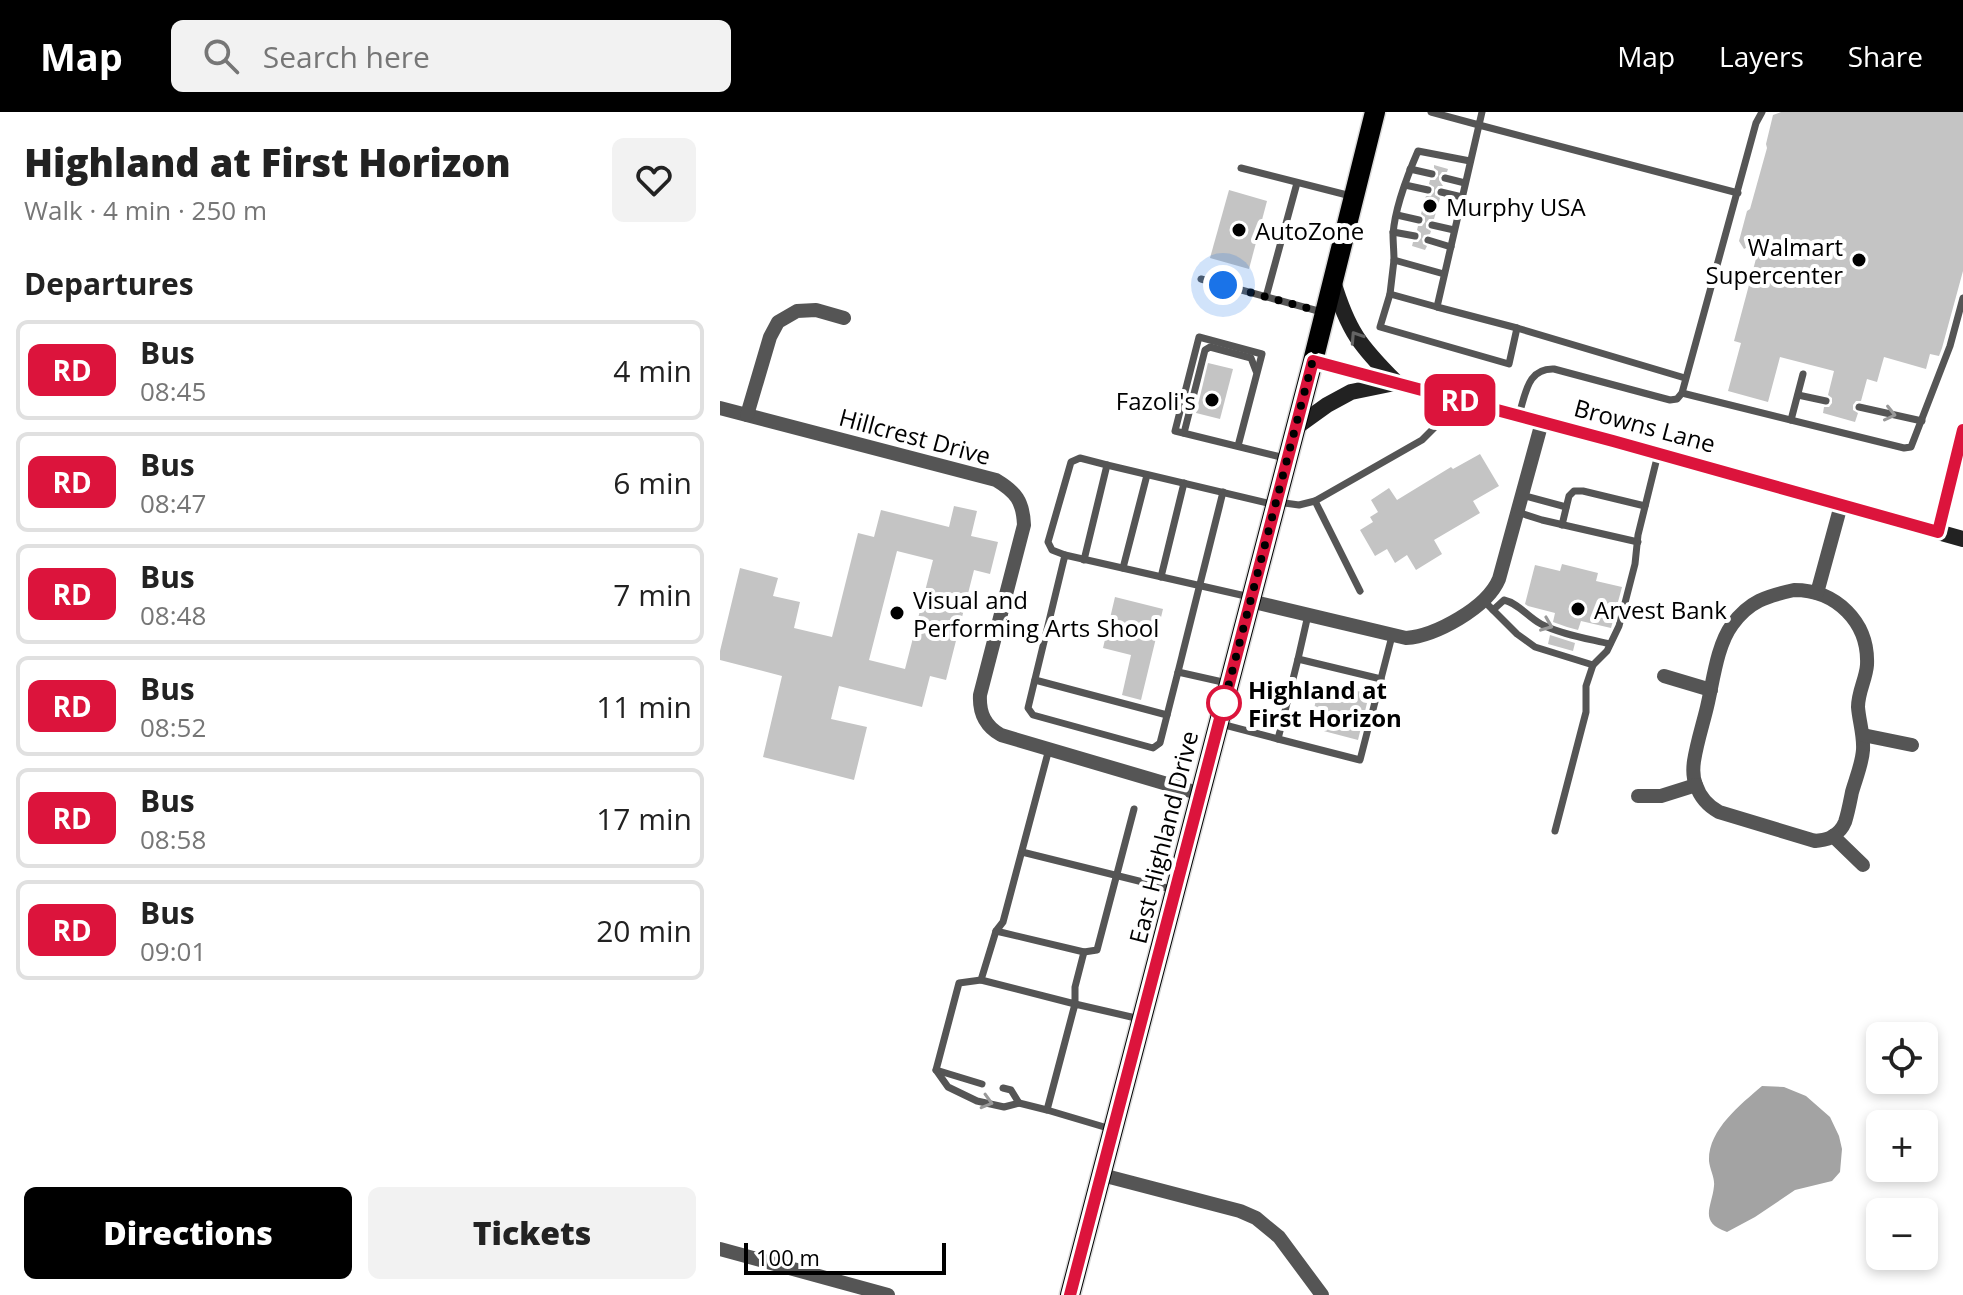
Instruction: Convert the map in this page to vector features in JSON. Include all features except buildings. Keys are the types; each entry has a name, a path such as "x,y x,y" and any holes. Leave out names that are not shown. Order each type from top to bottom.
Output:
{"main road":[{"name":"East Highland Drive","path":"1070,1295 1375,112"}],"street":[{"path":"1333,280 1351,331 1367,353 1397,383"},
{"path":"747,415 770,337 778,322 792,313 806,310 844,318"},
{"name":"Browns Lane","path":"1313,361 1963,539"},
{"path":"1295,428 1351,392 1397,383"},
{"name":"Hillcrest Drive","path":"720,408 996,480 1009,487 1024,512 1024,525 980,695 979,704 985,723 1001,735 1201,794"},
{"path":"1251,599 1392,636 1415,637 1488,606 1489,596 1499,579 1542,422"},
{"path":"1938,532 1963,430"},
{"path":"1817,593 1841,505"},
{"path":"1794,590 1817,593 1838,602 1858,624 1867,661 1858,703 1863,752 1844,823 1833,836 1815,841 1711,807 1696,785 1694,761 1725,636 1742,613 1756,602 1794,590"},
{"path":"1664,676 1711,690"},
{"path":"1863,735 1912,745"},
{"path":"1638,796 1661,796 1696,785"},
{"path":"1833,836 1863,865"},
{"path":"1102,1175 1240,1211 1256,1218 1279,1237 1322,1295"},
{"path":"720,1249 852,1290 888,1295"}],"lane":[{"path":"1431,112 1738,193"},
{"path":"1437,307 1482,112"},
{"path":"1519,416 1534,374 1545,369 1670,400 1677,399 1682,393 1756,123 1762,112"},
{"path":"1470,161 1418,151 1393,232 1390,294 1380,327 1509,364 1517,328"},
{"path":"1241,168 1354,197"},
{"path":"1410,169 1432,174"},
{"path":"1445,178 1465,183"},
{"path":"1266,297 1297,183"},
{"path":"1405,185 1428,190"},
{"path":"1441,192 1462,197"},
{"path":"1397,215 1419,220"},
{"path":"1432,225 1454,230"},
{"path":"1393,232 1415,236"},
{"path":"1428,240 1451,247"},
{"path":"1394,260 1444,274"},
{"path":"1201,279 1325,313"},
{"path":"1390,294 1685,378"},
{"path":"1682,393 1904,448 1911,447 1950,346 1963,298"},
{"path":"1238,446 1262,354 1199,337 1175,431 1287,459"},
{"path":"1184,433 1205,350 1210,347 1251,358 1257,373"},
{"path":"1791,420 1803,374"},
{"path":"1798,395 1826,401"},
{"path":"1251,599 1052,550 1048,542 1071,462 1080,458 1223,492 1299,505 1315,501 1422,440 1438,424 1448,397"},
{"path":"1859,407 1922,421"},
{"path":"1555,831 1586,712 1586,686 1593,665 1607,651 1619,626 1658,454"},
{"path":"1084,560 1107,465"},
{"path":"1123,568 1147,475"},
{"path":"1161,577 1184,483"},
{"path":"1562,525 1569,496 1574,491 1645,506"},
{"path":"1065,555 1028,708 1033,715 1153,748 1160,743 1223,492"},
{"path":"1522,495 1566,507"},
{"path":"1315,501 1360,591"},
{"path":"1517,512 1638,542"},
{"path":"1593,665 1535,647 1488,606 1504,600 1512,602 1543,626 1610,644"},
{"path":"1278,739 1308,615"},
{"path":"1219,724 1360,760 1392,636"},
{"path":"1298,659 1381,679"},
{"path":"1178,672 1229,684"},
{"path":"1035,680 1167,715"},
{"path":"981,980 996,931 1003,922 1049,749"},
{"path":"996,931 1084,952 1097,950 1134,809"},
{"path":"1022,852 1176,890"},
{"path":"1047,1110 1075,1004 1075,987 1084,952"},
{"path":"936,1070 959,983 981,980 1142,1020"},
{"path":"936,1070 982,1084"},
{"path":"936,1070 948,1087 977,1101 1004,1107 1019,1103 1113,1129"},
{"path":"1003,1088 1011,1090 1019,1103"}],"shaded area":[{"path":"1762,1086 1784,1087 1806,1096 1830,1117 1842,1149 1840,1172 1832,1181 1795,1190 1727,1232 1712,1224 1710,1219 1714,1183 1710,1150 1727,1119"}],"bus line":[{"name":"RD","path":"1070,1295 1313,361 1938,532 1963,430"}],"place":[{"name":"Murphy USA","path":"1430,206"},
{"name":"AutoZone","path":"1239,230"},
{"name":"Walmart Supercenter","path":"1859,260"},
{"name":"Fazoli's","path":"1212,400"},
{"name":"Arvest Bank","path":"1578,609"},
{"name":"Visual and Performing Arts Shool","path":"897,613"},
{"name":"Highland at First Horizon","path":"1224,703"}],"route":[{"path":"1223,285 1325,313 1224,703"}]}
